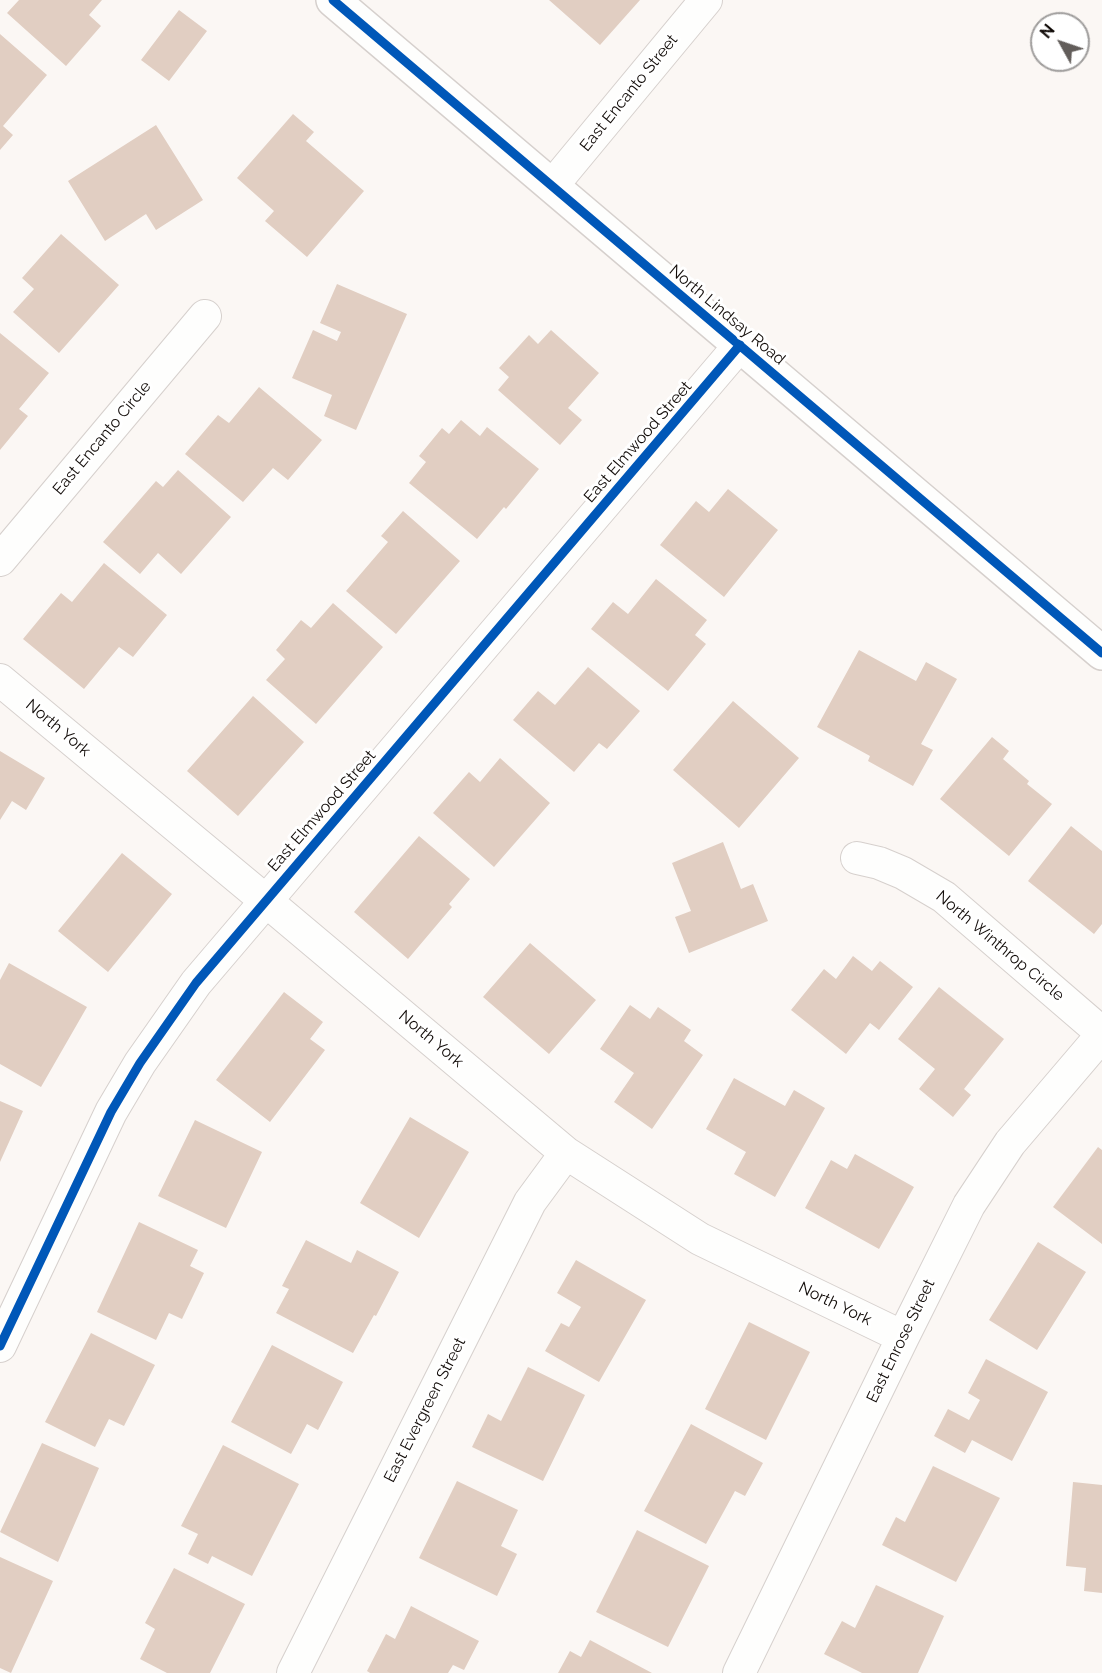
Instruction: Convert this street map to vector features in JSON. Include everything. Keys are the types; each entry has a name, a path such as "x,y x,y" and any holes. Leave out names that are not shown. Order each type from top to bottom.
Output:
{"main road":[{"name":"North Lindsay Road","path":"333,0 1102,653"}],"street":[{"name":"East Encanto Street","path":"552,186 706,0"},
{"name":"East Encanto Circle","path":"0,561 205,316"},
{"name":"East Elmwood Street","path":"0,1346 111,1112 140,1063 196,983 740,345"},
{"name":"North York","path":"0,680 566,1153 700,1239 903,1337"},
{"name":"North Winthrop Circle","path":"857,858 879,863 903,873 944,897 1102,1034"},
{"name":"East Enrose Street","path":"739,1673 969,1205 1010,1143 1102,1034"},
{"name":"East Evergreen Street","path":"293,1673 530,1202 566,1153"}],"building":[{"path":"19,0 102,0 89,15 101,26 66,66 7,13"},
{"path":"549,0 640,0 600,45"},
{"path":"179,10 207,31 169,81 141,60"},
{"path":"0,34 47,75 3,126 13,135 0,150"},
{"path":"293,114 314,132 306,141 364,191 307,257 265,221 274,211 237,178"},
{"path":"156,125 203,200 156,230 146,214 105,241 68,181"},
{"path":"61,234 119,285 59,353 13,312 34,289 22,278"},
{"path":"337,284 407,314 356,430 324,416 332,395 292,378 313,330 337,341 341,332 320,323"},
{"path":"551,330 599,373 568,408 582,420 560,445 498,390 509,377 499,368 529,335 538,344"},
{"path":"0,333 49,373 19,409 28,416 0,450"},
{"path":"259,387 322,440 288,480 273,468 243,502 185,454 218,415 229,423"},
{"path":"461,420 480,436 487,427 539,469 506,509 504,507 477,539 409,483 426,462 419,456 442,428 449,434"},
{"path":"178,470 231,517 181,574 158,553 140,574 103,542 156,481 163,487"},
{"path":"728,489 778,530 724,597 660,545 696,501 709,512"},
{"path":"403,511 460,561 396,634 346,591 388,542 381,536"},
{"path":"104,563 167,615 133,657 119,647 84,689 23,639 61,593 72,602"},
{"path":"656,579 707,620 695,635 706,644 668,691 591,629 613,602 628,614"},
{"path":"333,603 383,647 316,724 266,680 285,659 276,650 301,620 311,628"},
{"path":"859,650 916,681 926,662 957,679 921,744 933,750 913,786 868,761 870,756 817,727"},
{"path":"588,667 640,711 607,749 599,743 574,772 513,720 538,691 555,705"},
{"path":"253,696 304,742 238,816 187,771"},
{"path":"733,701 799,758 739,828 673,770"},
{"path":"992,737 1009,751 1003,759 1029,781 1027,784 1052,804 1009,856 940,799"},
{"path":"0,751 45,778 26,810 12,801 0,820"},
{"path":"500,758 550,803 494,867 433,813 469,772 480,782"},
{"path":"1071,826 1102,851 1102,924 1094,934 1028,881"},
{"path":"419,836 470,879 449,904 452,907 408,959 354,912"},
{"path":"723,842 741,889 753,884 768,921 689,953 675,917 691,911 672,863"},
{"path":"122,853 172,894 108,972 58,931"},
{"path":"530,943 596,1000 549,1054 483,997"},
{"path":"853,956 872,971 880,961 913,987 879,1030 870,1023 846,1054 791,1010 824,969 836,979"},
{"path":"9,963 87,1007 41,1087 0,1064 0,980"},
{"path":"939,987 1004,1039 964,1089 971,1095 953,1117 919,1089 935,1069 898,1039"},
{"path":"284,992 323,1022 310,1039 325,1050 270,1122 216,1080"},
{"path":"630,1005 650,1019 658,1007 691,1030 684,1041 703,1055 652,1129 614,1102 634,1073 600,1049"},
{"path":"734,1078 785,1106 794,1090 825,1108 775,1197 734,1174 746,1152 706,1129"},
{"path":"0,1101 23,1111 0,1162"},
{"path":"410,1117 469,1152 419,1238 360,1203"},
{"path":"195,1120 262,1152 226,1228 158,1196"},
{"path":"1098,1147 1102,1150 1102,1244 1053,1207"},
{"path":"855,1154 914,1187 879,1249 805,1208 831,1160 847,1169"},
{"path":"139,1222 198,1250 190,1266 204,1273 182,1319 169,1313 156,1340 97,1312"},
{"path":"306,1240 351,1263 357,1250 399,1272 353,1353 276,1313 289,1289 282,1286"},
{"path":"1038,1242 1086,1272 1037,1350 989,1320"},
{"path":"576,1260 646,1300 599,1382 545,1351 561,1323 569,1327 581,1307 557,1293"},
{"path":"749,1322 810,1352 766,1440 705,1409"},
{"path":"91,1333 155,1365 124,1426 109,1419 95,1447 45,1422"},
{"path":"272,1345 343,1382 318,1430 307,1424 291,1454 231,1422"},
{"path":"986,1359 1048,1392 1012,1461 972,1440 965,1453 934,1436 948,1409 969,1420 980,1400 968,1393"},
{"path":"528,1367 585,1395 543,1481 472,1447 488,1414 501,1421"},
{"path":"691,1424 763,1463 745,1496 735,1491 706,1544 644,1511"},
{"path":"42,1443 99,1468 58,1562 0,1532"},
{"path":"223,1445 299,1484 252,1576 212,1556 208,1564 188,1554 198,1534 181,1526"},
{"path":"933,1466 1000,1498 956,1582 882,1545 896,1517 905,1522"},
{"path":"457,1481 518,1510 501,1546 517,1554 497,1596 419,1558"},
{"path":"1073,1482 1102,1485 1102,1593 1084,1591 1086,1568 1066,1566"},
{"path":"637,1530 709,1566 668,1647 596,1612"},
{"path":"0,1557 53,1581 11,1673 0,1668"},
{"path":"174,1568 245,1604 210,1673 167,1673 140,1659 155,1629 145,1623"},
{"path":"876,1585 944,1616 918,1673 862,1673 824,1654 842,1621 855,1628"},
{"path":"411,1606 479,1641 464,1670 453,1665 448,1673 370,1673 367,1671 386,1634 395,1639"},
{"path":"590,1640 652,1673 558,1673 570,1651 581,1657"}],"cycle path":[{"path":"333,0 1102,653"},
{"path":"0,1346 111,1112 140,1063 196,983 740,345"}]}
